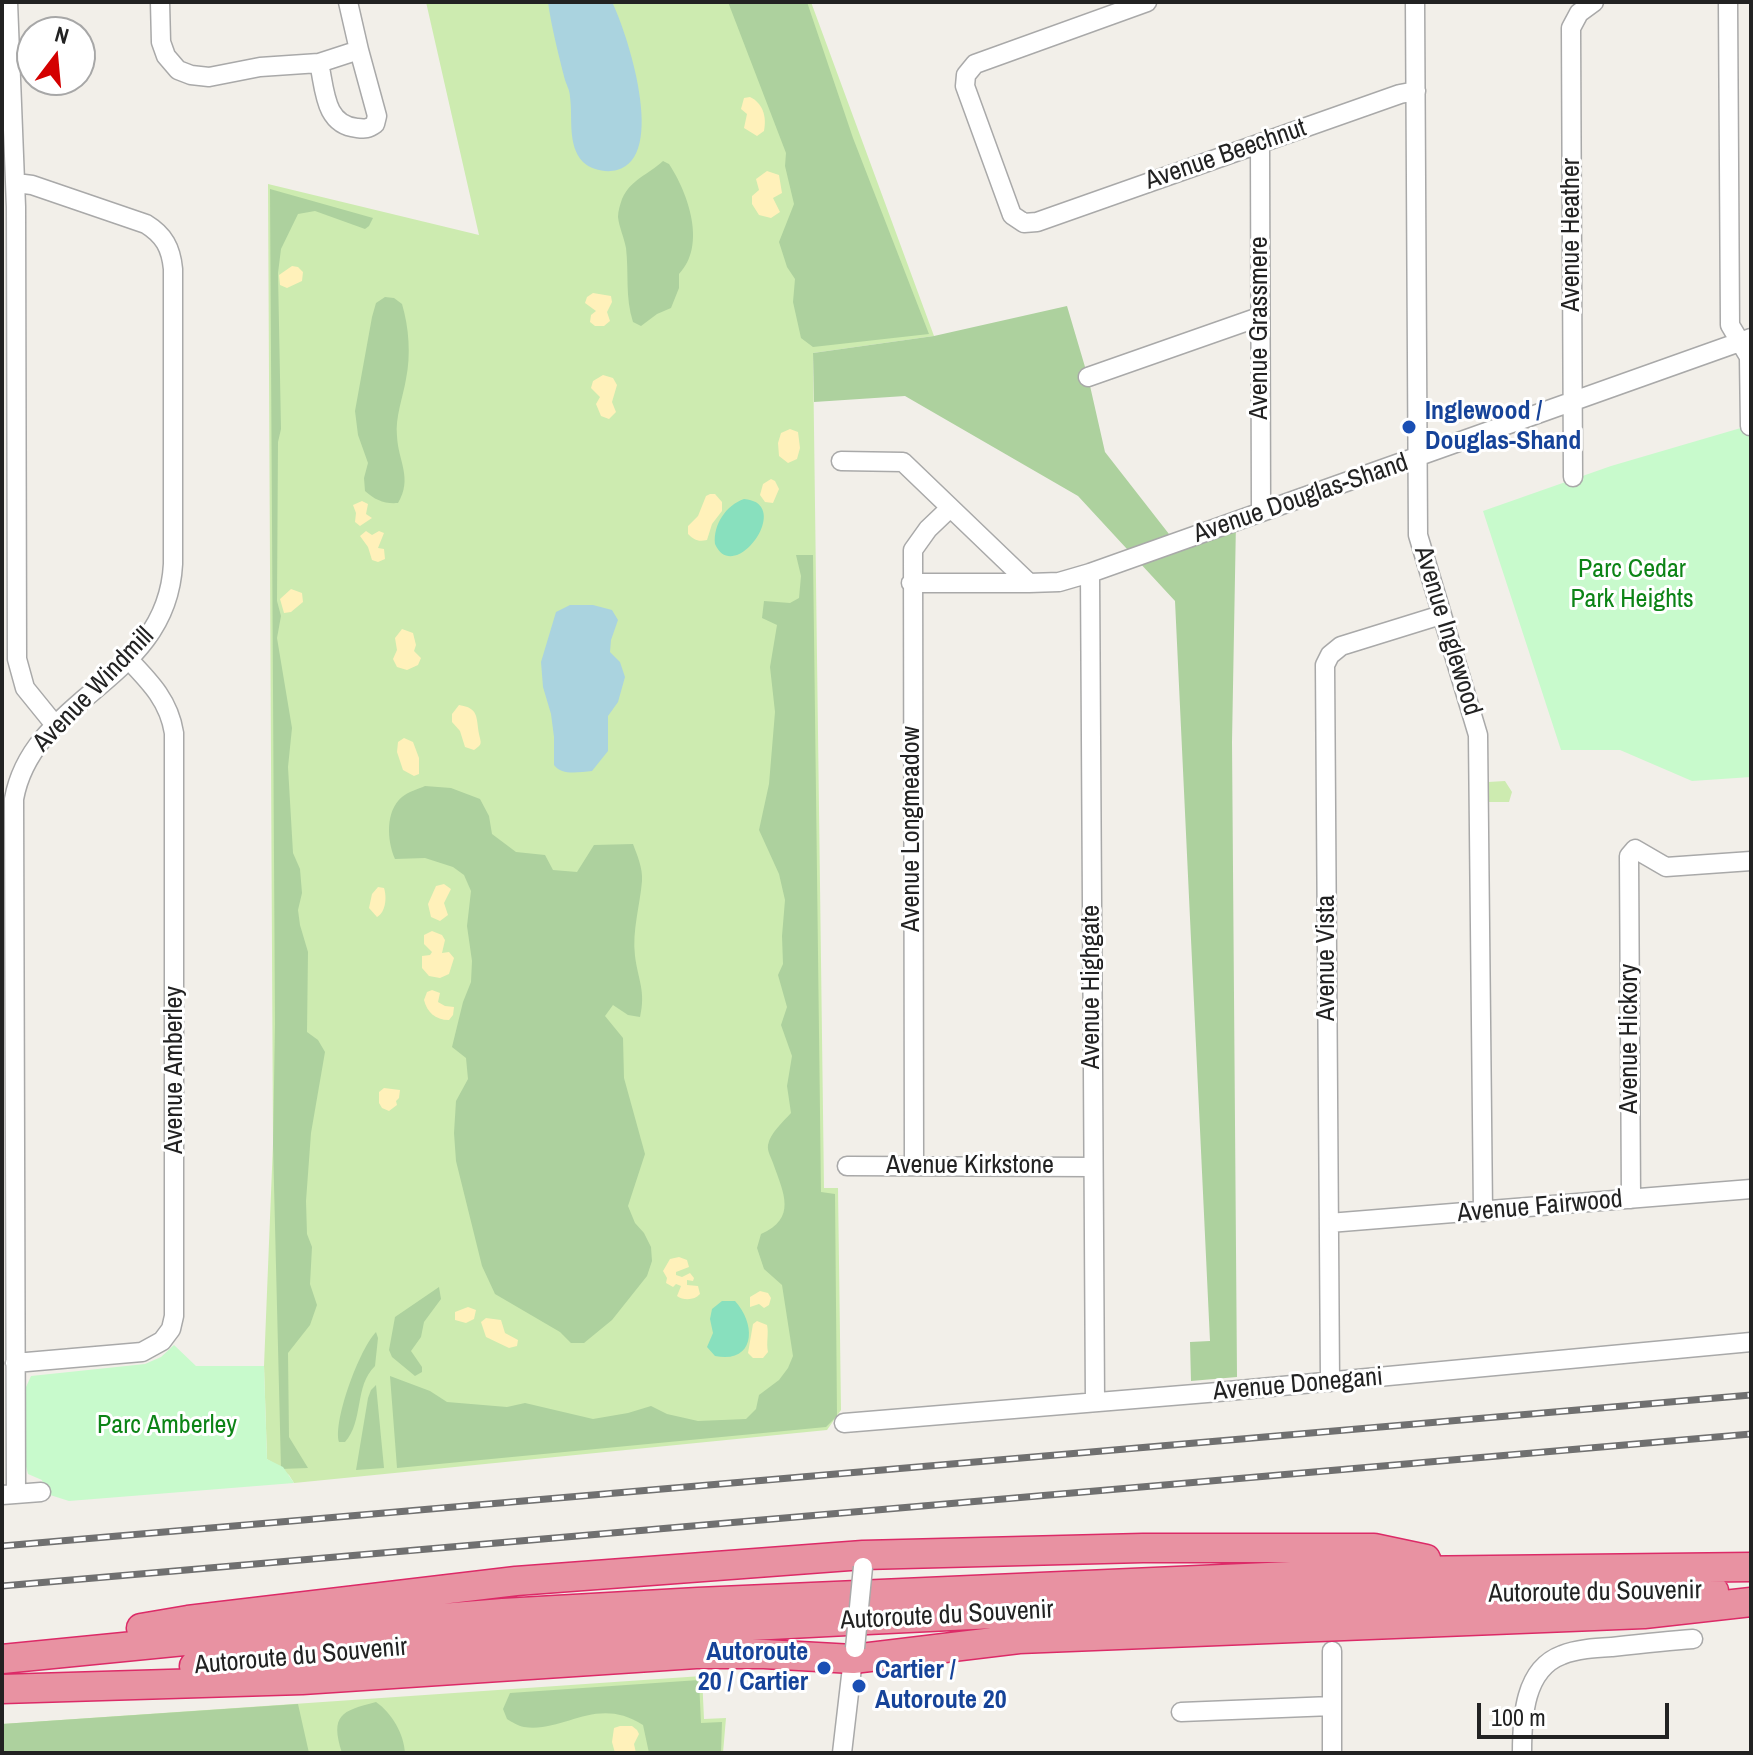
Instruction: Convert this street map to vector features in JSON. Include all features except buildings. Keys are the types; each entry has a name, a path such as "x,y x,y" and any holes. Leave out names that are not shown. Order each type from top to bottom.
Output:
{"highway":[{"path":"2,1656 188,1620 454,1587 863,1561 1156,1548 1374,1548 1475,1569"},
{"name":"Autoroute du Souvenir","path":"2,1656 619,1606 1475,1569 1751,1567"},
{"name":"Autoroute du Souvenir","path":"2,1687 426,1645 696,1628 1396,1597 1751,1591"},
{"path":"2,1687 302,1680 696,1654 854,1654 1019,1639 1668,1612 1751,1602"}],"street":[{"path":"8,2 16,183 17,659 25,688 55,725"},
{"path":"160,2 161,42 166,56 178,70 191,75 209,77 260,67 319,63 359,50"},
{"path":"319,63 330,110 336,121 350,127 368,129 375,124 377,116 348,2"},
{"name":"Avenue Beechnut","path":"1147,2 975,64 966,75 965,86 1012,215 1024,223 1037,222 1416,91"},
{"name":"Avenue Inglewood","path":"1415,2 1418,535 1478,738 1483,1212"},
{"name":"Avenue Heather","path":"1573,477 1571,28 1579,13 1594,2"},
{"path":"1728,2 1730,325 1745,340 1749,357 1750,426"},
{"name":"Avenue Grassmere","path":"1260,144 1261,512"},
{"name":"Avenue Windmill","path":"9,1495 15,1363 13,809 23,768 38,744 147,640 168,598 172,577 173,269 170,252 160,235 146,224 32,185 16,183"},
{"path":"1088,377 1259,317"},
{"name":"Avenue Douglas-Shand","path":"911,583 1059,582 1090,573 1745,340"},
{"path":"841,461 903,462 1029,583"},
{"name":"Avenue Longmeadow","path":"914,1165 911,583 913,550 928,529 950,508"},
{"name":"Avenue Highgate","path":"1090,573 1095,1402"},
{"name":"Avenue Vista","path":"1330,1382 1325,665 1330,655 1341,646 1441,615"},
{"name":"Avenue Amberley","path":"15,1363 142,1352 156,1346 167,1336 174,1316 174,733 170,713 161,695 128,659"},
{"name":"Avenue Hickory","path":"1631,1199 1629,856 1635,849 1666,867 1751,861"},
{"name":"Avenue Kirkstone","path":"847,1166 1093,1167"},
{"name":"Avenue Fairwood","path":"1329,1223 1751,1189"},
{"name":"Avenue Donegani","path":"844,1423 1751,1342"},
{"path":"9,1495 41,1492"},
{"path":"842,1753 863,1561"},
{"path":"1522,1753 1524,1711 1532,1684 1545,1665 1573,1651 1693,1639"},
{"path":"1332,1651 1332,1753"},
{"path":"1181,1712 1332,1706"}],"green space":[{"path":"426,2 811,2 934,336 813,353 824,1188 838,1188 841,1410 827,1430 294,1483 289,1475 267,1459 264,1366 273,1144 268,184 479,235"},
{"path":"728,2 807,2 853,138 929,334 813,347 801,338 793,302 795,279 787,267 779,242 794,204 785,166 786,153"},
{"path":"663,161 669,164 676,176 688,204 692,219 692,249 679,274 679,288 671,308 641,326 633,322 631,313 626,248 618,212 630,187"},
{"path":"270,189 373,218 365,229 315,211 298,214 281,249 278,273 281,429 278,442 277,601 281,616 277,638 292,728 288,767 293,853 300,869 302,893 298,910 308,952 307,1032 318,1040 325,1052 311,1133 306,1201 307,1234 312,1247 310,1284 317,1305 310,1325 288,1353 289,1437 308,1468 281,1469 273,1144"},
{"path":"385,297 394,298 402,304 408,342 408,370 397,422 405,477 398,503 380,501 365,491 368,463 358,435 355,411 372,317 376,303"},
{"path":"1067,306 1088,377 1105,452 1176,543 1236,521 1232,742 1237,1377 1191,1381 1190,1342 1210,1341 1175,601 1078,496 905,396 814,402 813,353 934,336"},
{"name":"Parc Cedar Park Heights","path":"1751,425 1751,777 1692,781 1620,750 1561,750 1483,511 1611,466"},
{"path":"744,499 758,504 764,514 762,526 746,550 735,556 724,555 715,544 719,523 726,511"},
{"path":"796,555 813,555 821,1192 835,1194 837,1416 826,1427 397,1468 390,1376 430,1391 447,1402 507,1407 525,1403 593,1419 651,1406 667,1414 698,1421 746,1419 756,1409 759,1395 779,1380 788,1368 793,1356 782,1285 764,1269 757,1248 761,1234 780,1221 784,1213 784,1195 768,1147 774,1132 791,1113 787,1086 792,1056 781,1025 787,1007 778,975 783,964 785,900 779,874 759,830 769,784 775,712 770,667 777,625 762,618 764,601 790,603 799,598 801,576"},
{"path":"1505,781 1512,792 1509,802 1489,802 1488,782"},
{"path":"425,786 451,788 480,799 489,816 492,834 516,852 545,855 553,870 577,872 594,845 633,844 642,871 634,946 642,993 640,1017 628,1015 613,1005 605,1016 623,1038 624,1078 645,1154 628,1206 651,1247 652,1261 647,1276 612,1320 584,1343 571,1343 560,1332 495,1294 482,1266 456,1161 454,1133 456,1101 468,1079 466,1058 452,1047 471,982 472,961 467,926 471,891 464,875 453,867 425,858 395,859 390,844 390,818 396,803"},
{"path":"439,1287 441,1299 424,1322 421,1337 411,1351 422,1367 422,1372 415,1376 392,1357 389,1350 395,1317"},
{"path":"722,1301 735,1301 747,1321 749,1331 745,1348 728,1357 715,1356 707,1347 713,1333 710,1319 712,1309"},
{"path":"376,1332 375,1366 364,1383 351,1434 345,1442 339,1442 340,1418 349,1385"},
{"name":"Parc Amberley","path":"174,1345 196,1366 264,1366 267,1459 283,1467 294,1483 69,1501 47,1494 42,1480 28,1474 26,1466 26,1387 31,1376 145,1364 161,1357"},
{"path":"376,1385 384,1468 356,1470 368,1398"},
{"path":"702,1676 704,1719 726,1718 723,1753 2,1753 2,1724"},
{"path":"699,1680 701,1723 722,1722 721,1753 649,1753 643,1725 626,1717 596,1714 553,1725 524,1727 507,1719 503,1709 510,1693"},
{"path":"376,1702 396,1724 405,1753 342,1753 337,1730 341,1717 354,1708"},
{"path":"298,1704 309,1753 2,1753 2,1724"}],"sand":[{"path":"750,97 761,107 765,121 764,131 757,136 744,128 747,114 741,109 744,98"},
{"path":"767,171 779,175 782,193 773,198 780,212 771,218 759,215 752,204 752,196 759,190 756,179"},
{"path":"292,266 303,272 302,281 287,288 280,285 279,275"},
{"path":"593,293 611,296 612,302 607,312 610,321 604,326 595,326 590,322 591,315 596,311 585,303"},
{"path":"603,375 613,378 617,385 612,402 616,412 609,419 601,416 596,404 600,397 591,388 593,381"},
{"path":"790,429 798,432 800,448 797,459 788,463 779,456 778,443 781,433"},
{"path":"771,479 779,489 773,503 765,502 760,495 763,484"},
{"path":"715,494 722,502 722,511 712,524 707,540 696,540 688,534 688,526 698,516 706,496"},
{"path":"362,501 368,504 366,514 372,518 360,526 355,522 353,505"},
{"path":"366,531 372,535 379,531 384,533 378,548 384,549 385,559 378,562 372,560 360,536"},
{"path":"291,589 302,593 303,602 291,612 284,613 280,599"},
{"path":"402,629 413,633 414,651 421,658 418,665 407,670 397,667 393,659 397,650 395,638"},
{"path":"459,705 470,708 475,714 481,743 474,750 465,747 460,731 452,722 452,714"},
{"path":"404,738 413,742 419,758 419,774 414,776 403,770 397,752 398,742"},
{"path":"444,884 451,889 444,903 448,915 440,921 431,917 428,904 436,886"},
{"path":"378,887 384,888 385,900 384,908 377,917 369,908 372,894"},
{"path":"432,931 442,935 445,940 442,953 449,952 454,958 449,974 440,978 429,976 422,968 422,956 432,952 424,944 424,935"},
{"path":"427,992 440,993 438,1002 454,1007 449,1020 436,1017 427,1008 424,1000"},
{"path":"384,1088 400,1090 397,1105 389,1111 379,1103 379,1092"},
{"path":"679,1257 687,1260 689,1267 676,1272 676,1275 682,1277 690,1273 694,1278 693,1281 687,1280 687,1285 698,1286 700,1294 695,1298 680,1298 677,1296 681,1286 676,1284 673,1287 666,1283 663,1271 670,1259"},
{"path":"760,1291 768,1293 771,1298 769,1305 764,1308 759,1304 750,1307 750,1297"},
{"path":"468,1307 476,1310 474,1319 466,1323 455,1320 455,1312"},
{"path":"486,1318 501,1320 505,1333 518,1340 517,1346 509,1348 486,1337 481,1322"},
{"path":"757,1321 767,1325 768,1352 763,1358 753,1358 748,1353 753,1324"},
{"path":"632,1726 637,1730 636,1753 615,1753 612,1742 614,1728"}],"water":[{"path":"548,2 612,2 619,17 634,65 642,119 640,142 632,160 617,170 604,171 590,167 575,148 570,93"},
{"path":"570,605 593,605 612,610 618,620 610,652 620,662 625,677 618,702 608,716 608,751 592,771 566,772 554,765 551,714 543,687 541,662 556,612"}],"railway":[{"path":"2,1546 1751,1395"},
{"path":"2,1586 1751,1434"}],"place":[{"name":"Inglewood / Douglas-Shand","path":"1409,427"},
{"name":"Autoroute 20 / Cartier","path":"824,1668"},
{"name":"Cartier / Autoroute 20","path":"859,1686"}]}
